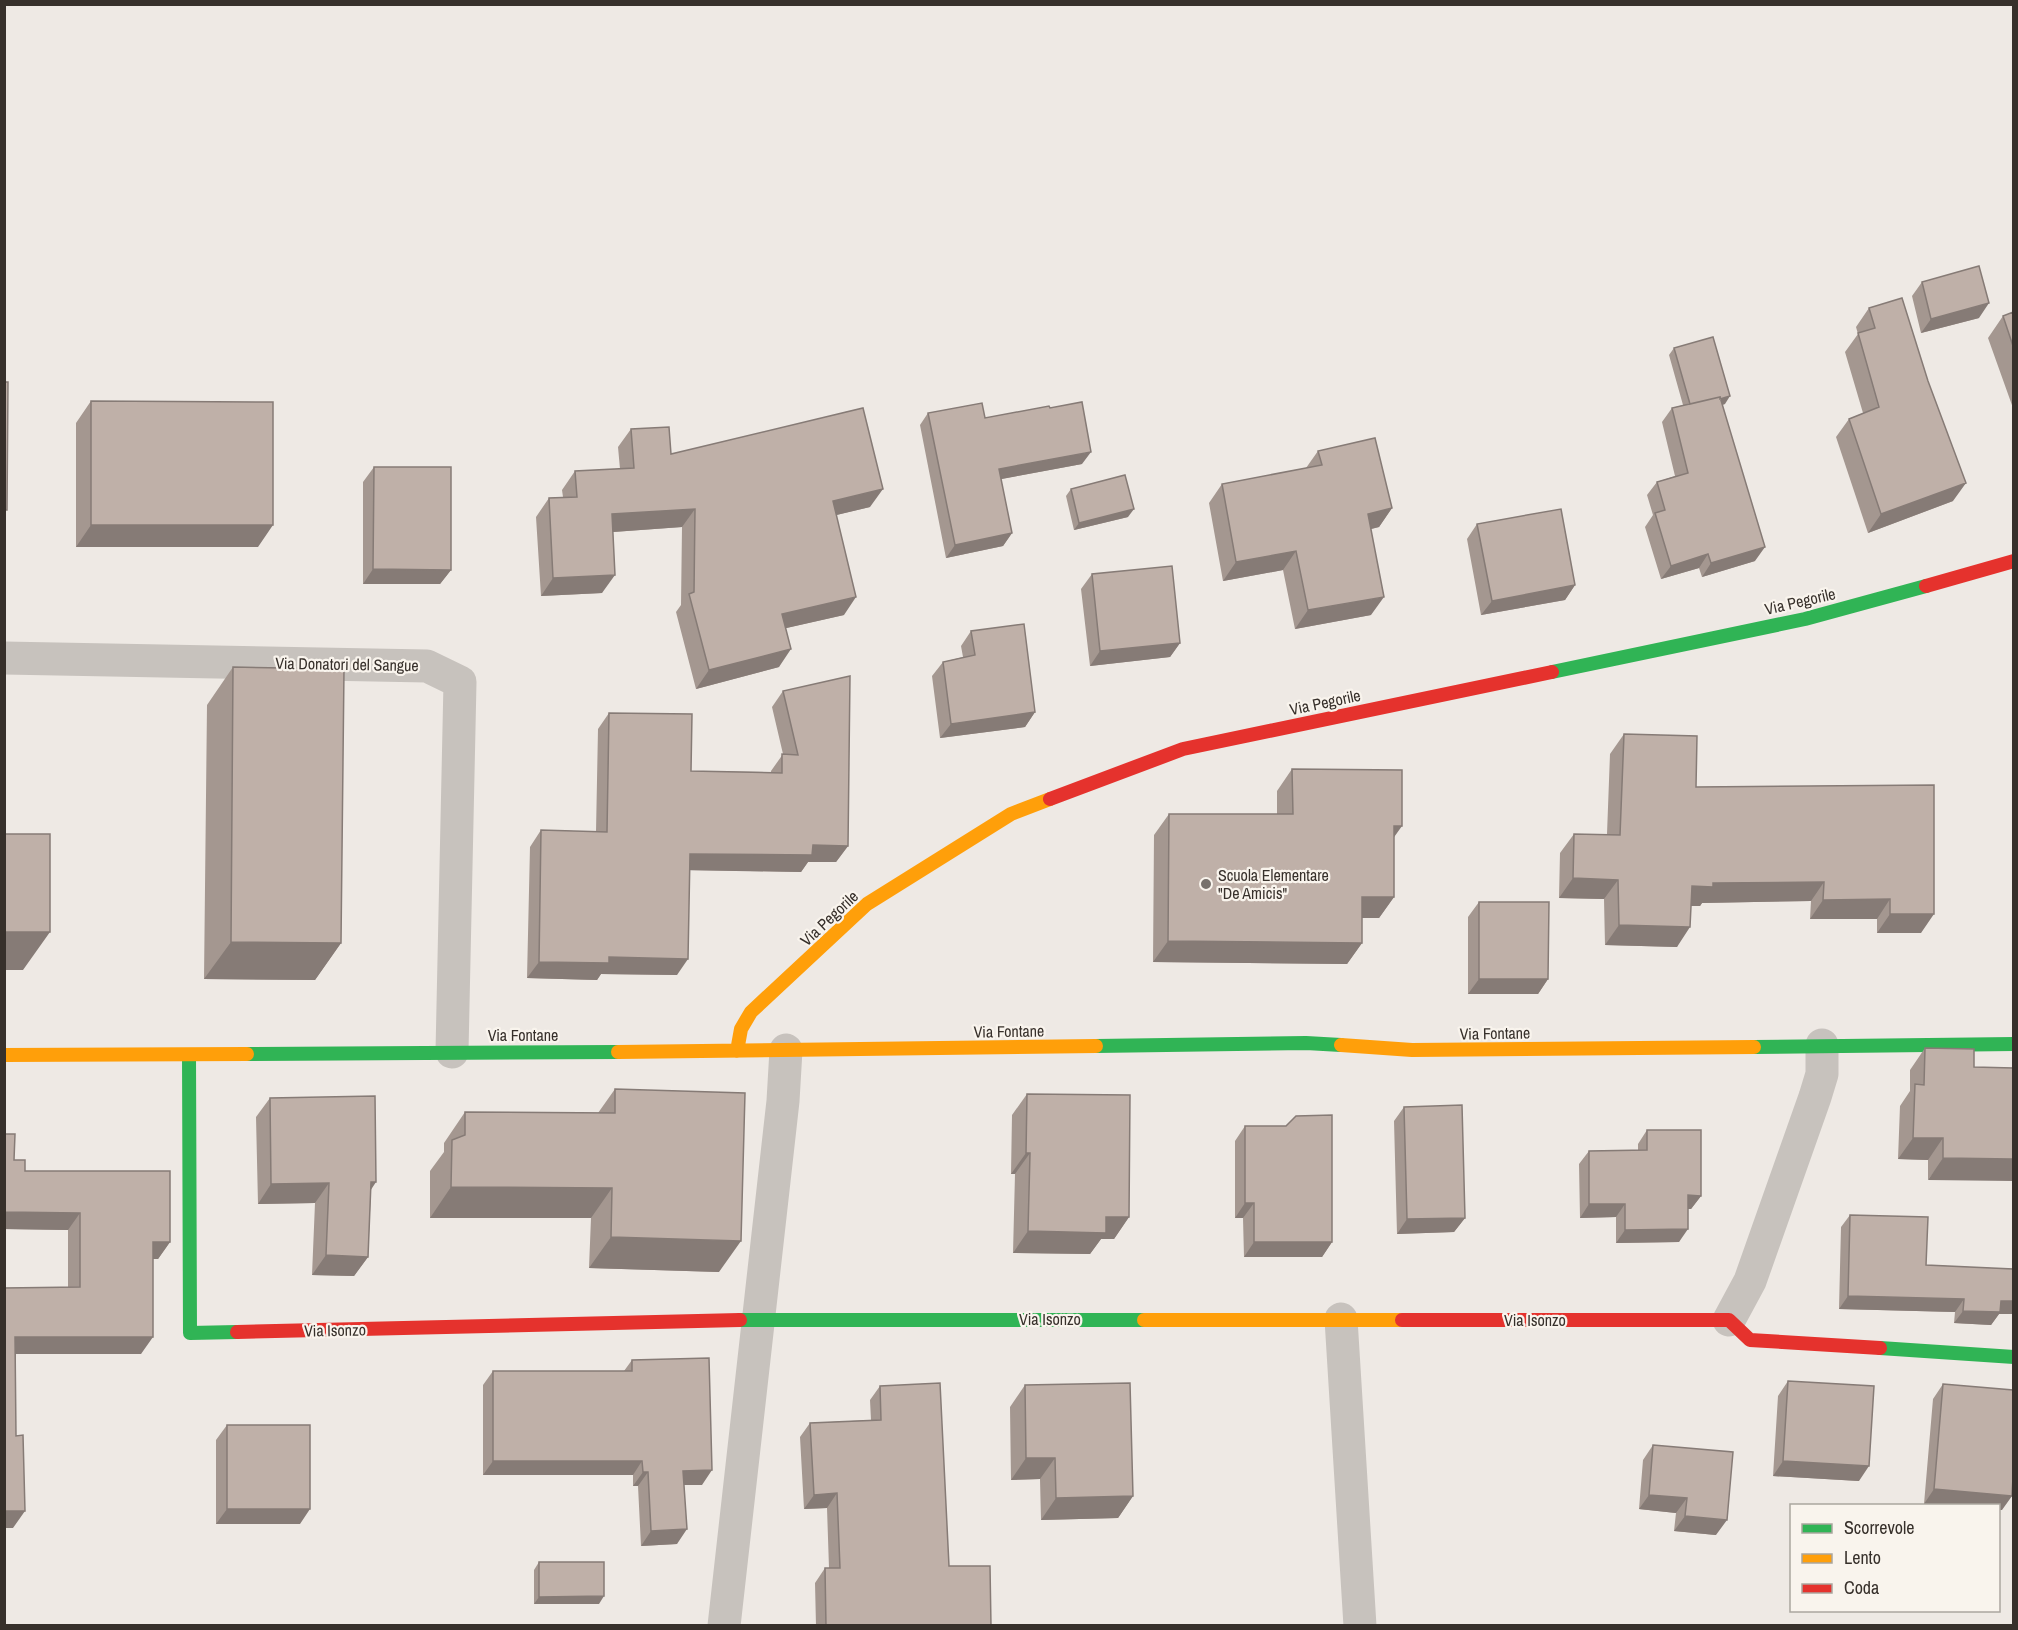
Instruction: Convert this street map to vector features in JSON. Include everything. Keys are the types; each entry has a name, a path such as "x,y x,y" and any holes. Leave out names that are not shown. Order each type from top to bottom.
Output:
{"street":[{"name":"Via Pegorile","path":"737,1051 741,1029 751,1012 867,904 1011,814 1183,749 1805,619 2013,561"},
{"name":"Via Donatori del Sangue","path":"4,658 428,666 460,682 452,1052"},
{"name":"Via Fontane","path":"4,1055 737,1051 1306,1043 1412,1050 2013,1044"},
{"path":"1822,1045 1822,1074 1815,1097 1750,1281 1729,1320 1750,1340 2013,1357"},
{"path":"724,1626 759,1320 786,1050"},
{"name":"Via Isonzo","path":"189,1055 189,1333 759,1320 1729,1320"},
{"path":"1341,1319 1360,1626"}],"building":[{"path":"1979,266 1989,303 1931,319 1922,282"},
{"path":"1902,298 1928,381 1966,483 1881,514 1849,419 1879,407 1858,333 1875,328 1869,308"},
{"path":"2013,312 2013,346 2003,316"},
{"path":"1713,337 1730,396 1690,404 1674,348"},
{"path":"4,382 8,382 7,510 4,510"},
{"path":"1720,397 1765,547 1711,563 1708,554 1671,566 1655,513 1665,510 1657,482 1688,473 1672,408"},
{"path":"91,401 273,402 273,525 91,525"},
{"path":"1082,402 1091,452 999,469 1012,533 955,545 928,413 982,403 985,418"},
{"path":"863,408 883,489 833,501 856,597 782,614 791,649 709,670 689,594 694,592 695,509 612,514 615,575 553,578 549,498 577,497 575,471 634,468 631,429 669,427 671,454"},
{"path":"1375,438 1392,508 1368,514 1384,597 1308,610 1296,551 1236,562 1222,484 1322,465 1318,451"},
{"path":"374,467 451,467 451,570 373,569"},
{"path":"1125,475 1134,509 1079,523 1071,489"},
{"path":"1561,509 1575,585 1492,601 1477,524"},
{"path":"1172,566 1180,643 1100,651 1092,574"},
{"path":"1024,624 1035,712 951,724 943,662 975,655 971,631"},
{"path":"233,667 344,669 341,943 231,942"},
{"path":"850,676 848,846 813,845 812,855 690,854 688,959 609,957 609,963 539,962 541,830 607,832 609,713 692,714 691,771 782,773 782,754 798,755 783,691"},
{"path":"1624,734 1697,736 1696,787 1934,785 1934,914 1890,914 1890,899 1823,900 1824,882 1713,883 1713,887 1692,886 1690,927 1619,925 1618,880 1573,878 1574,834 1620,835"},
{"path":"1292,769 1402,770 1402,826 1394,826 1394,897 1362,897 1362,943 1168,941 1169,814 1293,814"},
{"path":"4,834 50,834 50,932 4,932"},
{"path":"1479,902 1549,902 1548,979 1479,979"},
{"path":"1925,1048 1974,1049 1974,1067 2013,1068 2013,1159 1943,1158 1943,1138 1913,1138 1915,1084 1924,1085"},
{"path":"615,1089 745,1093 741,1241 611,1237 612,1188 451,1187 452,1140 465,1135 465,1112 615,1113"},
{"path":"1027,1094 1130,1095 1129,1217 1106,1217 1106,1233 1028,1231 1030,1153 1026,1153"},
{"path":"375,1096 376,1182 371,1182 368,1257 326,1255 329,1183 271,1184 270,1098"},
{"path":"1462,1105 1465,1218 1407,1219 1404,1107"},
{"path":"1332,1115 1332,1242 1254,1242 1254,1203 1245,1203 1245,1126 1286,1126 1296,1116"},
{"path":"1647,1130 1701,1130 1701,1196 1688,1195 1688,1229 1625,1230 1625,1204 1589,1204 1589,1151 1647,1150"},
{"path":"4,1134 15,1134 14,1160 25,1160 25,1171 170,1171 170,1242 153,1242 153,1337 15,1337 16,1436 23,1435 25,1511 4,1511 4,1288 80,1287 80,1213 4,1212"},
{"path":"1850,1215 1928,1217 1926,1265 2013,1269 2013,1301 2001,1301 2000,1312 1963,1311 1964,1299 1848,1296"},
{"path":"709,1358 712,1470 683,1471 687,1529 651,1531 648,1472 643,1472 642,1461 493,1461 493,1371 632,1371 632,1360"},
{"path":"1788,1381 1874,1386 1869,1466 1783,1461"},
{"path":"940,1383 949,1566 990,1566 991,1626 826,1626 825,1568 840,1568 837,1493 814,1495 810,1423 881,1420 880,1386"},
{"path":"1130,1383 1133,1496 1056,1498 1055,1458 1026,1458 1025,1385"},
{"path":"1943,1384 2013,1390 2012,1496 1934,1489"},
{"path":"227,1425 310,1425 310,1509 227,1509"},
{"path":"1653,1445 1733,1452 1727,1520 1685,1516 1687,1498 1649,1495"},
{"path":"539,1562 604,1562 604,1596 539,1597"}],"traffic: fast":[{"path":"1552,672 1805,619 1926,586"},
{"path":"1096,1046 1306,1043 1341,1045"},
{"path":"1754,1047 2014,1044"},
{"path":"247,1054 618,1052"},
{"path":"189,1055 190,1333 237,1332"},
{"path":"740,1320 1144,1320"},
{"path":"1880,1348 2014,1357"}],"traffic: slow":[{"path":"737,1051 741,1029 751,1012 867,904 1011,814 1050,799"},
{"path":"1341,1045 1412,1050 1754,1047"},
{"path":"618,1052 1096,1046"},
{"path":"4,1055 247,1054"},
{"path":"1144,1320 1402,1320"}],"traffic: jam":[{"path":"1926,586 2014,561"},
{"path":"1050,799 1183,749 1552,672"},
{"path":"237,1332 740,1320"},
{"path":"1402,1320 1729,1320 1750,1340 1880,1348"}],"place":[{"name":"Scuola Elementare \"De Amicis\"","path":"1206,884"}]}
